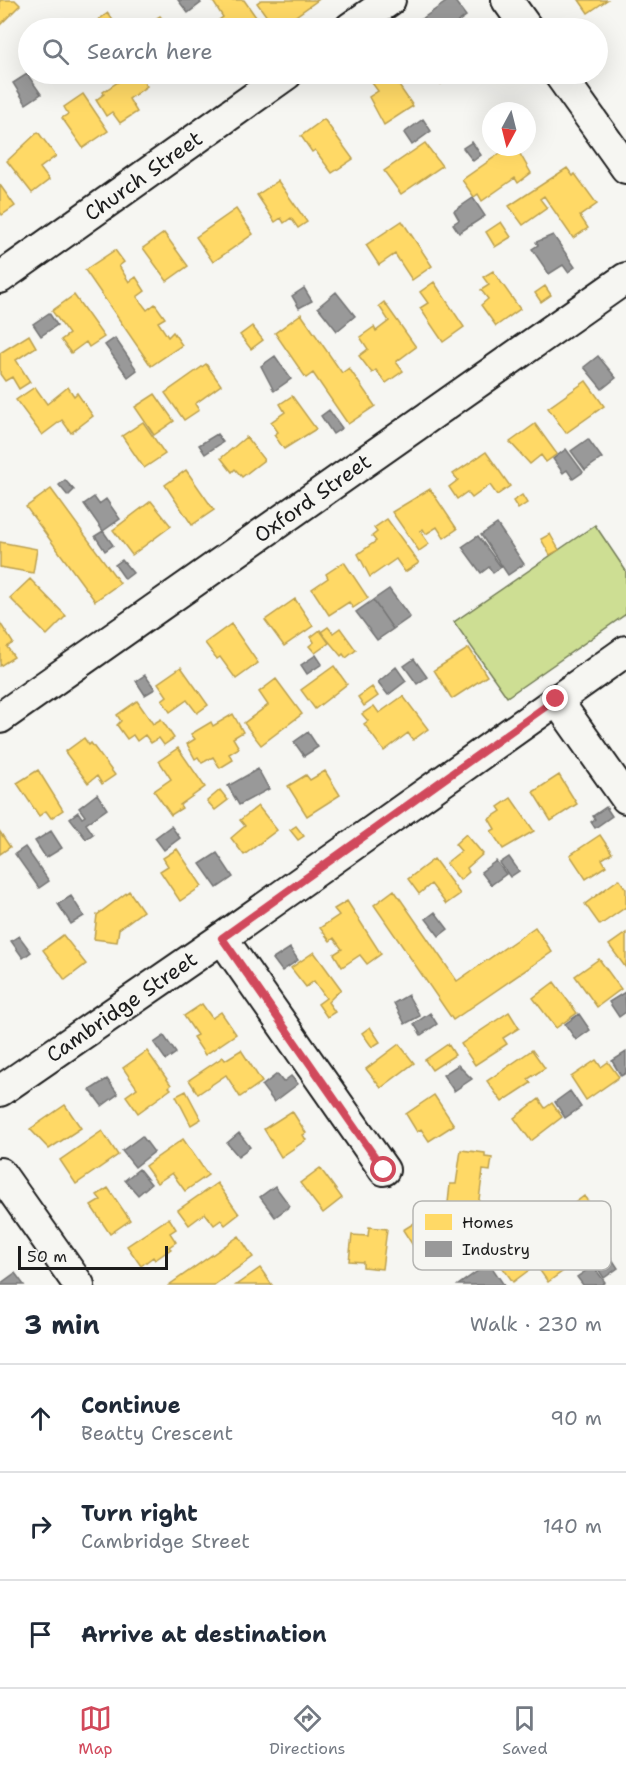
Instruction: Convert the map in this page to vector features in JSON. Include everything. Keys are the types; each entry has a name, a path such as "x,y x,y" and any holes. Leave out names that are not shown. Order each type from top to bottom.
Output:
{"street":[{"path":"364,18 390,0"},
{"path":"507,0 520,18"},
{"name":"Church Street","path":"0,278 273,84"},
{"path":"566,84 626,168"},
{"name":"Oxford Street","path":"0,718 626,278"},
{"name":"Cambridge Street","path":"0,1091 222,938 626,651"},
{"path":"556,699 626,798"},
{"path":"222,938 384,1170"},
{"path":"0,1173 79,1285"}],"green space":[{"path":"595,525 626,571 626,614 507,697 454,622"}],"building: Homes":[{"path":"0,0 15,0 20,5 0,25"},
{"path":"212,0 244,0 257,18 222,18"},
{"path":"261,0 318,0 293,18 268,18 257,3"},
{"path":"579,0 607,0 588,13"},
{"path":"108,13 111,18 101,18"},
{"path":"115,84 146,84 147,86 129,99 137,112 120,123 112,112 106,116 96,100 104,94 103,92"},
{"path":"373,84 398,84 413,106 384,125 369,97 378,91"},
{"path":"83,94 108,131 83,148 62,118 68,114 64,107"},
{"path":"324,119 353,159 332,173 315,150 312,152 301,136"},
{"path":"38,132 56,156 40,168 49,180 32,193 7,161"},
{"path":"425,143 442,166 401,194 384,171"},
{"path":"496,156 521,156 531,173 518,183 515,178 482,201 478,194 474,197 462,180"},
{"path":"567,168 573,176 575,174 597,204 580,216 588,228 573,238 544,196 540,199 547,208 523,225 509,206"},
{"path":"278,181 307,222 298,228 291,218 284,223 281,218 275,222 257,195"},
{"path":"0,185 15,206 2,215 0,212"},
{"path":"236,209 253,234 213,262 196,237"},
{"path":"402,221 432,266 412,280 395,254 379,265 366,245"},
{"path":"501,222 511,237 495,247 486,232"},
{"path":"164,233 188,266 167,281 143,248"},
{"path":"115,250 124,262 119,266 129,282 136,277 145,291 137,297 147,310 155,304 165,318 158,322 168,337 173,332 182,345 151,366 85,270"},
{"path":"493,271 520,309 496,326 481,305 488,299 481,290 489,285 483,277"},
{"path":"434,282 464,327 443,342 420,308 428,303 420,292"},
{"path":"545,286 551,295 541,302 535,293"},
{"path":"74,295 104,337 89,347 86,342 71,353 61,340 69,334 52,311"},
{"path":"384,302 416,347 396,362 403,371 386,383 376,370 372,373 359,356 368,349 360,337 374,327 376,331 389,321 379,306"},
{"path":"301,314 342,373 349,368 375,406 348,424 313,373 306,378 275,333"},
{"path":"252,326 263,340 251,349 240,335"},
{"path":"29,335 36,347 16,360 30,382 19,389 12,377 5,381 0,374 0,353"},
{"path":"206,364 221,385 195,404 199,410 184,420 165,393"},
{"path":"586,381 604,406 566,433 548,408"},
{"path":"35,387 47,404 68,387 74,396 77,393 93,416 71,433 62,420 42,435 16,400"},
{"path":"155,394 174,421 154,435 135,407"},
{"path":"292,396 316,429 284,449 274,435 278,432 271,422 285,412 280,404"},
{"path":"143,422 165,454 144,468 122,436"},
{"path":"535,424 557,454 546,462 541,455 530,464 510,442"},
{"path":"246,437 264,460 242,477 235,469 232,472 221,458"},
{"path":"486,452 510,486 497,495 490,485 472,498 467,492 457,499 449,487 458,480 453,474"},
{"path":"186,470 214,510 192,525 165,485"},
{"path":"51,489 120,583 95,601 26,507"},
{"path":"430,489 457,529 444,538 437,527 426,534 423,529 420,531 429,544 419,551 392,512"},
{"path":"522,495 527,503 518,509 513,501"},
{"path":"151,501 171,526 132,555 113,530"},
{"path":"387,519 419,563 405,572 396,559 370,577 358,554 376,541 372,536 377,532 374,528"},
{"path":"550,534 559,550 550,555 541,539"},
{"path":"0,542 37,549 33,573 0,567"},
{"path":"344,562 368,598 353,608 349,602 329,615 312,589 328,578 326,574"},
{"path":"30,579 66,616 47,635 10,598"},
{"path":"295,599 313,626 284,646 265,620"},
{"path":"0,623 13,643 7,647 14,657 0,666"},
{"path":"231,624 258,663 236,679 220,657 217,659 205,643"},
{"path":"328,627 333,633 340,628 356,650 346,658 343,654 341,656 321,632"},
{"path":"320,630 329,643 315,653 309,646 314,642 311,637"},
{"path":"469,648 487,676 452,699 434,670"},
{"path":"334,666 347,684 315,709 301,690"},
{"path":"181,667 208,705 197,713 187,700 170,712 162,700 167,696 158,683"},
{"path":"276,679 302,714 261,745 244,723 268,705 259,692"},
{"path":"372,687 378,696 364,706 358,697"},
{"path":"403,696 428,729 413,740 408,733 384,751 364,724 368,721 362,714 374,706 379,713"},
{"path":"137,701 153,724 161,719 174,738 164,745 159,738 151,743 145,735 137,741 133,735 127,739 117,725 121,721 117,715"},
{"path":"233,714 243,732 233,738 239,748 229,754 233,760 220,768 213,757 202,763 198,757 195,759 187,744 195,739 191,734 211,722 213,726"},
{"path":"84,738 89,745 91,743 115,775 102,784 97,776 88,783 65,752"},
{"path":"178,748 205,787 180,805 182,808 171,815 154,791 171,779 159,761"},
{"path":"38,770 63,810 51,818 46,811 39,816 17,783"},
{"path":"325,771 340,795 307,816 288,786 306,775 310,780"},
{"path":"559,775 577,804 551,821 533,792"},
{"path":"220,790 228,800 215,810 207,801"},
{"path":"511,798 534,831 503,849 491,831 495,829 489,819 501,811 498,807"},
{"path":"258,806 277,830 244,855 231,838 245,826 240,820"},
{"path":"296,826 304,836 298,840 290,830"},
{"path":"0,832 10,847 0,854"},
{"path":"466,834 483,854 467,868 469,872 460,880 446,863 461,851 455,844"},
{"path":"600,835 612,853 602,859 606,866 586,879 570,855"},
{"path":"177,849 202,886 180,901 160,871 168,866 163,858"},
{"path":"434,859 460,894 446,904 431,884 419,894 408,879"},
{"path":"619,879 626,889 626,907 600,925 585,904"},
{"path":"394,890 457,981 535,927 552,952 453,1020 374,905"},
{"path":"129,891 143,911 119,929 117,942 94,939 97,915"},
{"path":"347,901 381,954 367,964 360,955 342,967 334,954 342,949 334,938 330,941 320,928 339,915 334,909"},
{"path":"626,933 626,968 609,945"},
{"path":"63,935 86,964 65,980 43,950"},
{"path":"314,952 341,989 328,1002 335,1012 327,1017 318,1004 326,998 314,981 306,987 291,968"},
{"path":"599,959 621,989 597,1007 575,976"},
{"path":"554,982 577,1013 556,1028 533,998"},
{"path":"202,1004 212,1018 221,1012 236,1034 205,1055 193,1037 197,1035 184,1016"},
{"path":"509,1012 519,1028 503,1038 507,1044 475,1065 461,1044"},
{"path":"370,1027 380,1042 372,1047 362,1033"},
{"path":"399,1044 414,1063 381,1088 366,1069"},
{"path":"448,1044 455,1055 432,1070 425,1060"},
{"path":"241,1050 262,1082 240,1097 226,1075 198,1094 189,1080 223,1057 225,1060"},
{"path":"532,1050 545,1068 528,1079 531,1083 502,1102 487,1081"},
{"path":"147,1051 171,1085 169,1087 171,1089 138,1113 126,1096 137,1088 123,1068"},
{"path":"596,1060 601,1067 608,1062 619,1077 586,1100 571,1077"},
{"path":"186,1091 201,1119 191,1125 176,1096"},
{"path":"434,1095 454,1125 429,1141 421,1129 417,1132 406,1114"},
{"path":"539,1099 545,1108 552,1103 562,1117 531,1141 514,1118"},
{"path":"65,1105 81,1128 49,1149 30,1129"},
{"path":"292,1111 306,1133 303,1135 306,1140 281,1157 264,1129"},
{"path":"102,1131 118,1155 76,1184 60,1160"},
{"path":"183,1139 208,1175 185,1191 172,1173 157,1183 145,1166"},
{"path":"461,1150 485,1153 485,1157 492,1158 490,1171 483,1170 479,1201 448,1201 450,1184 456,1184"},
{"path":"320,1168 342,1198 323,1213 300,1183"},
{"path":"217,1183 239,1214 225,1225 221,1220 214,1225 205,1213 189,1225 178,1210"},
{"path":"108,1188 130,1220 110,1234 91,1206 101,1200 97,1195"},
{"path":"584,1196 588,1201 577,1201"},
{"path":"169,1218 176,1229 170,1233 176,1242 169,1247 171,1249 155,1260 153,1257 141,1266 127,1246"},
{"path":"413,1224 413,1246 403,1230"},
{"path":"369,1227 387,1229 382,1269 363,1267 363,1262 349,1261 352,1235 368,1236"},
{"path":"239,1236 253,1257 214,1285 169,1285"},
{"path":"260,1268 272,1285 236,1285"},
{"path":"504,1270 529,1270 513,1282"},
{"path":"540,1270 565,1270 548,1282"}],"building: Industry":[{"path":"178,0 199,0 201,3 188,13"},
{"path":"449,0 454,0 466,16 463,18 423,18"},
{"path":"18,80 18,84 34,84 41,94 26,104 13,83"},
{"path":"423,119 431,131 412,145 404,133"},
{"path":"472,142 481,155 473,161 463,148"},
{"path":"473,198 485,216 459,233 453,224 459,220 454,211"},
{"path":"553,235 575,267 568,272 563,265 549,274 532,249 538,245 536,242"},
{"path":"304,288 312,301 299,308 292,296"},
{"path":"336,292 355,316 337,331 318,307"},
{"path":"49,313 57,325 41,336 33,324"},
{"path":"115,338 137,370 128,377 105,345"},
{"path":"275,356 291,379 274,391 261,366"},
{"path":"598,356 616,378 602,389 584,367"},
{"path":"329,410 342,428 333,434 321,416"},
{"path":"217,434 223,442 205,454 199,445"},
{"path":"588,439 602,458 585,470 571,451"},
{"path":"566,449 583,472 573,479 567,470 563,473 553,459"},
{"path":"65,480 74,490 68,496 59,485"},
{"path":"94,497 99,504 106,499 120,519 103,531 84,504"},
{"path":"497,524 524,564 508,575 481,535"},
{"path":"103,531 113,545 105,551 95,536"},
{"path":"478,536 501,567 493,573 489,567 481,573 462,547"},
{"path":"122,560 133,573 125,579 115,565"},
{"path":"389,589 410,617 393,629 373,600"},
{"path":"373,600 393,629 377,640 356,612"},
{"path":"316,655 322,664 307,674 301,665"},
{"path":"414,659 427,677 417,684 404,666"},
{"path":"396,667 406,681 388,695 378,682"},
{"path":"145,675 155,689 145,695 136,681"},
{"path":"308,732 318,747 304,756 294,742"},
{"path":"258,769 269,789 239,805 228,786"},
{"path":"97,794 107,809 86,824 93,834 86,839 70,818 78,812 82,818 85,816 79,808"},
{"path":"606,807 612,816 595,828 591,822 595,819 593,816"},
{"path":"171,826 180,838 164,850 155,838"},
{"path":"51,831 62,848 46,858 35,841"},
{"path":"25,847 49,881 39,888 15,854"},
{"path":"217,853 233,877 217,888 200,864"},
{"path":"509,857 519,871 510,877 500,863"},
{"path":"496,861 506,874 491,885 481,872"},
{"path":"71,896 84,916 71,924 58,904"},
{"path":"435,912 448,929 439,936 426,919"},
{"path":"19,936 31,952 23,958 11,941"},
{"path":"290,948 298,960 282,971 273,959"},
{"path":"625,992 626,1012 619,1017 609,1002"},
{"path":"408,995 420,1016 405,1024 394,1003"},
{"path":"430,1013 437,1024 421,1035 414,1024"},
{"path":"579,1014 590,1030 576,1040 565,1024"},
{"path":"164,1036 176,1053 166,1060 154,1043"},
{"path":"626,1052 626,1073 621,1076 612,1061"},
{"path":"458,1065 472,1079 454,1091 443,1075"},
{"path":"277,1074 283,1082 291,1076 298,1084 274,1102 262,1086"},
{"path":"107,1079 118,1094 102,1106 90,1090"},
{"path":"570,1091 581,1107 565,1118 555,1102"},
{"path":"239,1133 250,1147 238,1156 227,1143"},
{"path":"142,1136 154,1152 135,1167 122,1151"},
{"path":"139,1169 151,1184 138,1195 125,1180"},
{"path":"275,1186 290,1206 275,1217 260,1197"},
{"path":"611,1258 618,1268 604,1278 599,1270 611,1270"},
{"path":"479,1270 494,1270 504,1285 458,1285"},
{"path":"587,1270 596,1270 605,1282 601,1285 583,1285 577,1277"},
{"path":"15,1273 24,1285 0,1285 0,1284"}],"route":[{"path":"384,1170 222,938 556,699"}]}
